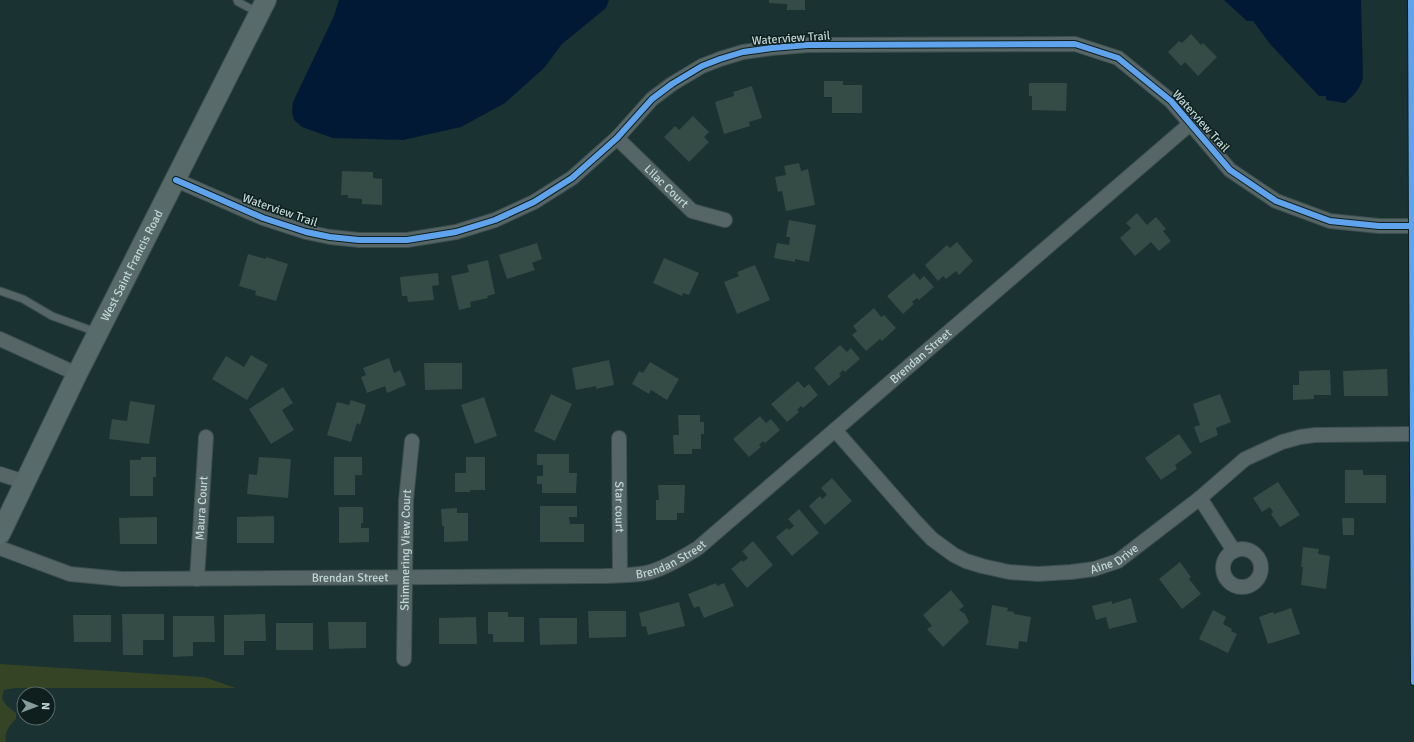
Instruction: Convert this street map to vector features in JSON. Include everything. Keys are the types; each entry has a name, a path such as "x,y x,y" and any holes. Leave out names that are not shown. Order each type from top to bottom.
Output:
{"street":[{"name":"West Saint Francis Road","path":"0,534 77,374 263,7"},
{"name":"Waterview Trail","path":"176,180 263,218 306,232 330,237 359,240 407,240 456,232 495,220 534,202 572,178 617,138 652,99 672,84 702,66 743,52 808,45 1075,44 1118,58 1171,101 1230,170 1276,201 1330,221 1379,226 1414,226"},
{"name":"Brendan Street","path":"0,548 70,574 122,579 620,575 651,572 698,548 1190,124"},
{"name":"Lilac Court","path":"617,138 692,211 725,220"},
{"path":"0,339 77,374"},
{"name":"Aine Drive","path":"836,430 914,520 932,539 954,555 966,561 997,570 1038,574 1094,569 1118,561 1200,498 1245,459 1282,442 1315,435 1414,434"},
{"name":"Maura Court","path":"197,579 206,436"},
{"name":"Star court","path":"619,438 620,575"},
{"name":"Shimmering View Court","path":"404,658 406,500 412,441"},
{"path":"0,474 25,482"},
{"path":"1200,498 1234,551"}],"lane":[{"path":"237,0 238,2 263,7"},
{"path":"0,291 23,299 52,316 98,333"}],"green space":[{"path":"0,664 204,677 236,688 56,688 56,686 16,686 16,688 4,690 2,698 6,705 16,713 16,719 8,729 6,742 0,742"}],"water":[{"path":"339,0 609,0 606,8 562,44 544,68 505,103 461,127 403,140 333,138 302,127 294,120 292,112 293,102 334,16"},
{"path":"1224,0 1361,0 1363,78 1358,89 1345,103 1326,100 1326,96 1319,96 1270,44 1253,21 1247,21"}],"building":[{"path":"769,0 805,0 805,10 787,10 787,4 769,3"},
{"path":"1191,34 1201,45 1203,43 1217,57 1198,76 1185,62 1181,66 1168,52 1179,41 1182,43"},
{"path":"824,81 843,81 843,85 862,85 862,113 832,113 832,97 824,97"},
{"path":"1029,83 1067,83 1066,111 1032,110 1032,96 1029,96"},
{"path":"752,86 762,118 749,122 750,126 724,134 715,102 734,96 733,92"},
{"path":"693,116 709,132 704,137 709,142 689,162 664,137 675,126 679,130"},
{"path":"799,163 801,171 808,169 815,205 786,211 782,191 778,192 775,177 786,175 784,166"},
{"path":"342,171 373,172 373,178 382,179 382,205 362,204 362,199 348,198 348,195 341,195"},
{"path":"1137,213 1147,225 1156,217 1166,229 1163,231 1171,241 1159,251 1151,242 1135,256 1120,238 1131,228 1126,223"},
{"path":"789,220 816,225 809,262 795,259 795,262 774,258 777,243 789,245 790,237 786,237"},
{"path":"957,242 973,261 959,275 956,271 946,279 943,276 938,281 925,265 947,245 950,248"},
{"path":"537,243 542,259 532,263 535,270 507,279 499,255"},
{"path":"248,254 266,259 266,257 288,264 276,301 255,295 256,291 239,286"},
{"path":"664,258 699,273 689,295 683,293 682,296 653,283"},
{"path":"488,260 495,294 487,296 488,298 470,302 471,307 459,310 451,276 469,272 467,265"},
{"path":"755,265 770,300 737,314 724,282 739,276 737,272"},
{"path":"438,273 439,285 432,286 434,300 408,302 407,296 402,296 400,277"},
{"path":"914,273 920,280 924,276 934,287 919,300 917,298 912,302 914,304 903,314 887,296"},
{"path":"874,308 881,317 884,315 896,328 882,341 880,339 866,351 852,335 857,331 853,326"},
{"path":"840,345 847,352 851,348 860,359 845,372 843,370 839,374 841,376 829,386 814,368"},
{"path":"251,355 268,365 247,400 212,379 226,356 244,367"},
{"path":"389,358 394,373 400,370 406,385 387,393 385,386 367,393 361,377 366,375 363,368"},
{"path":"609,360 614,385 596,389 596,386 576,390 572,368"},
{"path":"650,362 679,379 667,400 651,390 649,394 632,384 639,371 643,373"},
{"path":"424,363 462,363 462,389 425,390"},
{"path":"1387,369 1388,396 1344,396 1343,371"},
{"path":"1330,370 1331,395 1314,395 1314,399 1293,400 1293,385 1299,385 1299,371"},
{"path":"798,381 804,388 809,384 818,395 803,408 801,406 797,410 799,412 787,422 771,404"},
{"path":"283,387 293,403 282,410 294,430 271,444 249,409"},
{"path":"551,394 572,404 555,441 534,431"},
{"path":"1220,394 1231,422 1216,428 1218,435 1200,443 1194,427 1200,425 1193,404"},
{"path":"484,397 497,436 475,444 461,405"},
{"path":"351,400 366,405 360,425 357,423 351,442 327,435 337,402 349,405"},
{"path":"130,401 155,405 149,444 109,439 112,419 127,421"},
{"path":"678,415 700,415 700,422 704,422 704,434 701,434 701,449 692,449 692,454 674,454 673,435 679,435"},
{"path":"760,416 766,423 771,419 780,430 765,443 763,441 759,445 761,447 749,457 733,439"},
{"path":"1179,434 1192,453 1175,465 1177,469 1161,480 1145,458"},
{"path":"537,454 569,454 569,473 577,473 576,493 542,493 542,484 537,484 537,476 543,476 543,465 537,465"},
{"path":"141,457 156,457 156,477 153,477 153,496 130,496 130,460 141,460"},
{"path":"259,457 291,459 288,498 247,494 249,474 257,475"},
{"path":"334,457 362,457 362,475 355,475 355,495 334,495"},
{"path":"466,457 485,457 485,490 455,492 455,473 466,473"},
{"path":"1345,470 1363,470 1363,475 1386,475 1386,503 1345,503"},
{"path":"832,478 852,501 825,525 809,506 820,496 822,499 827,495 821,488"},
{"path":"1278,482 1300,515 1280,527 1271,514 1273,512 1270,507 1262,512 1253,498"},
{"path":"658,485 685,485 684,513 677,513 677,520 656,520 656,500 659,500"},
{"path":"540,506 577,506 577,517 569,517 570,524 584,524 584,542 540,542"},
{"path":"339,507 363,507 363,523 361,523 361,528 369,528 369,542 339,543"},
{"path":"457,508 457,513 468,513 468,541 444,542 444,526 442,526 441,509"},
{"path":"799,509 819,533 792,556 776,537 787,528 789,530 794,526 788,519"},
{"path":"274,516 274,543 237,543 237,517"},
{"path":"157,517 157,544 120,544 119,518"},
{"path":"1342,518 1354,518 1354,535 1343,535"},
{"path":"753,541 773,565 747,588 731,569 742,560 743,562 748,558 742,551"},
{"path":"1303,547 1319,549 1318,554 1330,556 1326,589 1301,585"},
{"path":"1180,562 1191,577 1189,579 1201,594 1182,609 1159,579"},
{"path":"716,583 717,586 724,583 734,606 704,618 699,606 694,608 688,594"},
{"path":"951,590 964,606 959,610 965,614 969,622 943,647 927,629 932,626 923,615"},
{"path":"1131,598 1137,622 1109,629 1106,617 1096,620 1092,606 1112,601 1112,604"},
{"path":"679,602 685,626 648,635 646,626 642,627 639,613"},
{"path":"992,605 1008,608 1007,611 1014,612 1014,614 1031,617 1027,642 1019,641 1018,649 986,645"},
{"path":"1291,608 1300,634 1268,644 1259,617"},
{"path":"1213,610 1226,617 1223,624 1237,634 1228,653 1199,639"},
{"path":"588,611 626,611 626,637 589,638"},
{"path":"488,612 508,612 508,617 524,617 524,642 493,642 493,634 488,634"},
{"path":"122,614 164,614 164,640 143,640 143,655 123,655"},
{"path":"265,614 266,641 244,641 244,655 224,655 224,615"},
{"path":"73,615 111,615 111,642 74,642"},
{"path":"173,616 214,616 215,642 193,642 193,656 173,657"},
{"path":"476,617 477,644 439,644 439,618"},
{"path":"539,618 577,618 577,644 540,645"},
{"path":"328,622 366,622 366,648 329,649"},
{"path":"276,623 313,623 313,650 276,650"}],"cycle path":[{"path":"1411,0 1414,682"},
{"path":"176,180 263,218 306,232 330,237 359,240 407,240 456,232 495,220 534,202 572,178 617,138 652,99 672,84 702,66 743,52 808,45 1075,44 1118,58 1171,101 1230,170 1276,201 1330,221 1379,226 1414,226"}]}
